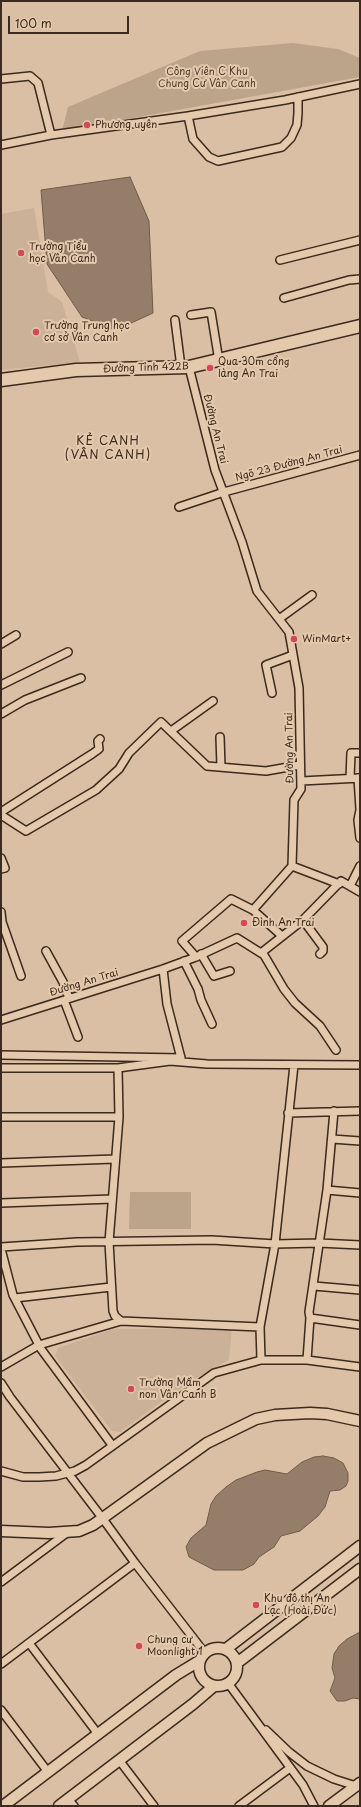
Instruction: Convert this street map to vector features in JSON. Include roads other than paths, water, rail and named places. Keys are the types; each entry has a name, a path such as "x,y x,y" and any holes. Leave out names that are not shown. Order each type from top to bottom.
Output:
{"main road":[{"name":"Đường Tỉnh 422B","path":"1,380 76,370 185,367 220,361 360,326"}],"street":[{"path":"1,79 30,76 38,82 51,135"},
{"path":"1,145 51,135 188,116 298,97 360,84"},
{"path":"188,116 193,139 209,157 218,161 282,147 291,138 297,125 298,97"},
{"path":"280,260 360,240"},
{"path":"284,298 349,280 360,279"},
{"path":"192,315 210,312 220,361"},
{"name":"Đường An Trai","path":"175,320 185,367 215,470 242,542 257,591 289,632 299,688 301,789 294,800 292,866"},
{"name":"Ngõ 23 Đường An Trai","path":"179,508 224,492 360,456"},
{"path":"279,619 312,595"},
{"path":"1,644 16,636"},
{"path":"1,685 68,652"},
{"path":"272,693 266,665 293,655"},
{"path":"1,714 25,700 81,678"},
{"path":"171,731 212,701"},
{"path":"100,739 98,741 99,749 1,814 26,831 68,805 96,790 118,769 129,753 162,722 207,766 266,771 300,765"},
{"path":"220,737 221,767"},
{"path":"350,778 351,753 360,753"},
{"path":"300,782 359,778 360,809 358,820 360,838"},
{"path":"1,858 3,869"},
{"path":"253,910 292,866 339,884"},
{"path":"350,886 360,866"},
{"path":"336,1050 320,1026 284,989 261,953 303,920 341,881 360,892"},
{"path":"230,972 214,976 199,955 182,941 231,899 253,910 282,936"},
{"path":"1,912 2,922 21,976"},
{"path":"303,920 322,947 323,951 320,954"},
{"name":"Đường An Trai","path":"1,1020 163,969 237,938 261,953"},
{"path":"46,951 63,982 78,1037"},
{"path":"184,961 198,989 201,1000 212,1024"},
{"path":"1,1055 181,1058 167,1004 163,969"},
{"path":"1,1068 118,1068 170,1061 207,1064 360,1065"},
{"path":"261,1360 260,1327 275,1244 294,1065"},
{"path":"118,1068 119,1117 109,1242 113,1311 121,1321"},
{"path":"307,1360 310,1318 309,1312 327,1190 334,1111"},
{"path":"288,1113 360,1111"},
{"path":"1,1118 119,1117"},
{"path":"332,1139 360,1141"},
{"path":"1,1163 115,1159"},
{"path":"327,1190 360,1193"},
{"path":"1,1203 112,1199"},
{"path":"112,1445 39,1345 15,1298 1,1248 109,1242 212,1240 275,1244 319,1243 360,1246"},
{"path":"314,1286 360,1290"},
{"path":"15,1298 111,1287"},
{"path":"310,1318 360,1325"},
{"path":"1,1367 39,1345 121,1321 260,1327"},
{"path":"1,1471 24,1476 56,1476 68,1473 86,1465 210,1375 261,1360 307,1360 360,1367"},
{"path":"1,1383 135,1564 204,1652"},
{"path":"1,1531 49,1533 79,1531 93,1525 208,1443 244,1424 275,1415 310,1413 327,1414 360,1421"},
{"path":"1,1582 69,1531"},
{"path":"226,1649 360,1546"},
{"path":"1,1664 135,1564"},
{"path":"237,1664 360,1569"},
{"path":"29,1643 98,1734"},
{"path":"3,1806 176,1675 198,1661 204,1652 212,1648 226,1649 231,1652 237,1664 235,1676 228,1683 220,1686 214,1686 203,1680 199,1674 198,1661"},
{"path":"228,1683 303,1786 314,1806"},
{"path":"59,1806 71,1802 119,1760 193,1704 214,1686"},
{"path":"1,1710 48,1772"},
{"path":"262,1728 307,1766 334,1779 358,1784"},
{"path":"119,1760 154,1806"},
{"path":"239,1806 290,1768"},
{"path":"329,1806 358,1784"}],"place":[{"name":"Phương uyên","path":"87,125"},
{"name":"Trường Tiểu học Vân Canh","path":"21,253"},
{"name":"Trường Trung học cơ sở Vân Canh","path":"36,332"},
{"name":"Qua 30m cổng làng An Trai","path":"210,368"},
{"name":"WinMart+","path":"294,639"},
{"name":"Đình An Trai","path":"244,923"},
{"name":"Trường Mầm non Vân Canh B","path":"131,1389"},
{"name":"Khu đô thị An Lạc (Hoài Đức)","path":"256,1605"},
{"name":"Chung cư Moonlight 1","path":"139,1646"}],"district":[{"name":"KẺ CANH (VÂN CANH)","path":"108,449"}],"park label":[{"name":"Công Viên C Khu Chung Cư Vân Canh","path":"207,78"}]}
